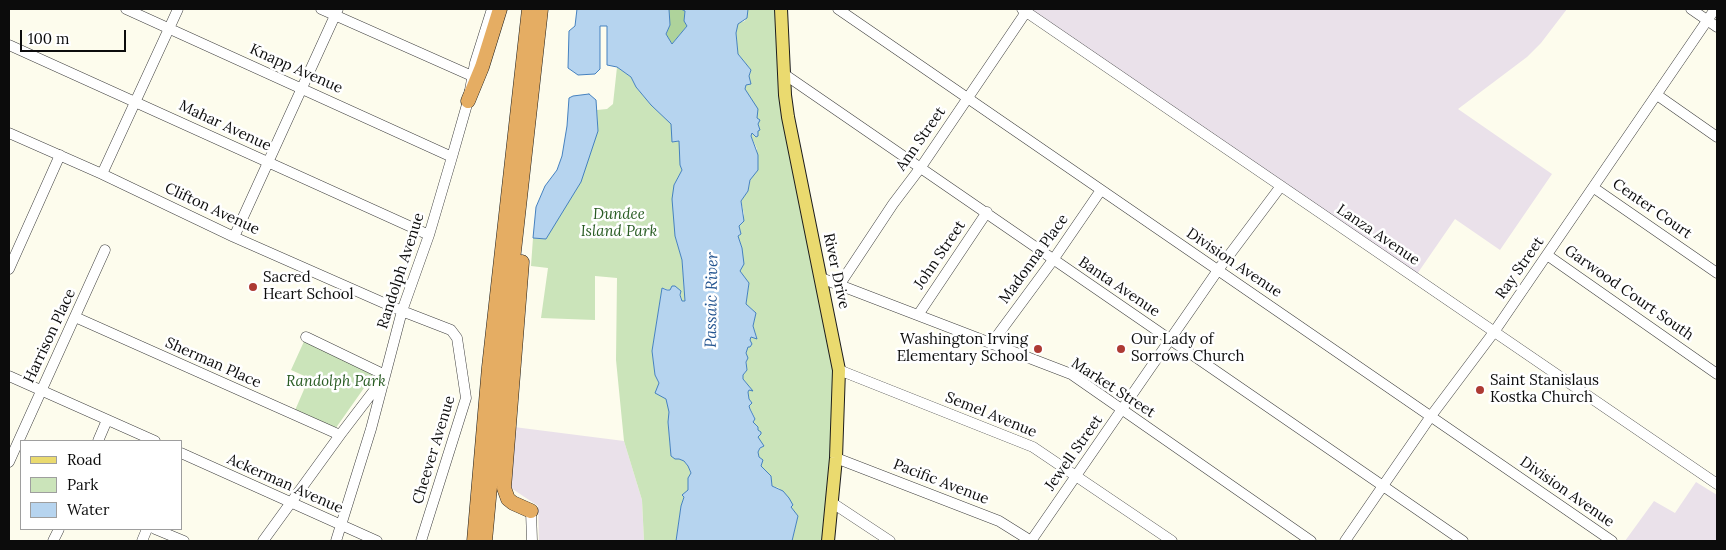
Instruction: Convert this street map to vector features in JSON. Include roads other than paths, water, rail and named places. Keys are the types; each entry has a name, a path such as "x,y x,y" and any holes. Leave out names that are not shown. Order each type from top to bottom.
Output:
{"highway":[{"path":"468,101 482,67 500,9"},
{"path":"474,541 486,398 529,9"},
{"path":"485,541 498,392 541,9"},
{"path":"531,511 513,504 505,494 504,488 530,160 533,76"}],"main road":[{"name":"River Drive","path":"781,9 785,95 791,137 839,370 836,458 828,541"}],"street":[{"name":"Knapp Avenue","path":"126,9 452,157"},
{"path":"102,174 178,9"},
{"path":"321,9 336,12 472,76"},
{"name":"Randolph Avenue","path":"336,541 402,311 429,236 492,9"},
{"name":"Division Avenue","path":"838,9 1612,541"},
{"path":"1691,9 1717,27"},
{"name":"Ray Street","path":"1345,541 1431,416 1494,332 1594,188 1714,9"},
{"name":"Ann Street","path":"840,284 968,97 1024,10"},
{"name":"Lanza Avenue","path":"1024,10 1717,484"},
{"path":"234,237 336,12"},
{"name":"Mahar Avenue","path":"9,45 429,236"},
{"name":"Banta Avenue","path":"784,74 1463,541"},
{"path":"1657,95 1717,137"},
{"name":"Clifton Avenue","path":"9,133 102,174 234,237 402,311"},
{"path":"9,269 60,155"},
{"name":"Jewell Street","path":"1031,541 1218,270 1280,186"},
{"name":"Center Court","path":"1594,188 1717,273"},
{"name":"Madonna Place","path":"991,344 1053,260 1101,190"},
{"name":"John Street","path":"918,315 987,212"},
{"name":"Harrison Place","path":"9,462 106,250"},
{"name":"Garwood Court South","path":"1548,254 1717,374"},
{"name":"Market Street","path":"821,278 1071,374 1311,541"},
{"name":"Cheever Avenue","path":"402,311 446,327 454,333 457,338 466,390 465,406 421,541"},
{"name":"Sherman Place","path":"75,318 340,435"},
{"path":"263,541 385,375 306,337"},
{"name":"Semel Avenue","path":"839,370 1032,446 1172,541"},
{"path":"9,376 152,440"},
{"path":"98,440 107,420"},
{"name":"Ackerman Avenue","path":"182,453 377,541"},
{"name":"Pacific Avenue","path":"836,458 999,521 1031,541"},
{"path":"831,502 890,541"},
{"path":"531,511 532,541"},
{"path":"157,530 184,541"}],"water":[{"name":"Passaic River","path":"577,9 669,9 670,25 666,34 672,44 687,26 684,21 685,11 681,9 748,9 747,18 738,24 736,33 738,54 751,70 749,76 751,84 746,85 745,89 758,109 757,118 760,120 758,124 760,130 758,131 758,136 756,137 752,133 751,136 758,155 758,170 750,180 748,191 741,201 744,221 739,226 741,234 738,236 744,264 740,271 749,283 746,304 756,313 753,326 757,339 751,337 752,344 748,347 746,353 748,358 746,362 747,370 743,375 743,379 753,391 749,390 748,392 752,403 749,406 755,419 753,422 761,432 758,437 764,446 758,452 759,457 763,460 761,466 771,476 772,486 783,491 789,498 793,505 791,507 798,516 792,541 676,541 684,497 682,495 688,490 688,478 691,473 684,461 671,456 669,412 666,399 655,393 659,383 655,375 652,351 662,288 670,290 672,286 675,286 681,291 682,301 685,301 682,260 675,236 672,199 674,185 682,170 679,141 672,142 671,124 651,105 636,87 631,77 617,67 607,65 607,26 600,26 600,69 595,74 578,75 568,68 569,31 575,26"},
{"path":"589,94 596,100 598,131 581,182 546,239 533,238 536,207 545,186 557,170 562,156 569,98"}],"place":[{"name":"Sacred Heart School","path":"253,287"},
{"name":"Washington Irving Elementary School","path":"1038,349"},
{"name":"Our Lady of Sorrows Church","path":"1121,349"},
{"name":"Saint Stanislaus Kostka Church","path":"1480,390"}],"park label":[{"name":"Dundee Island Park","path":"619,224"},
{"name":"Randolph Park","path":"336,382"}]}
